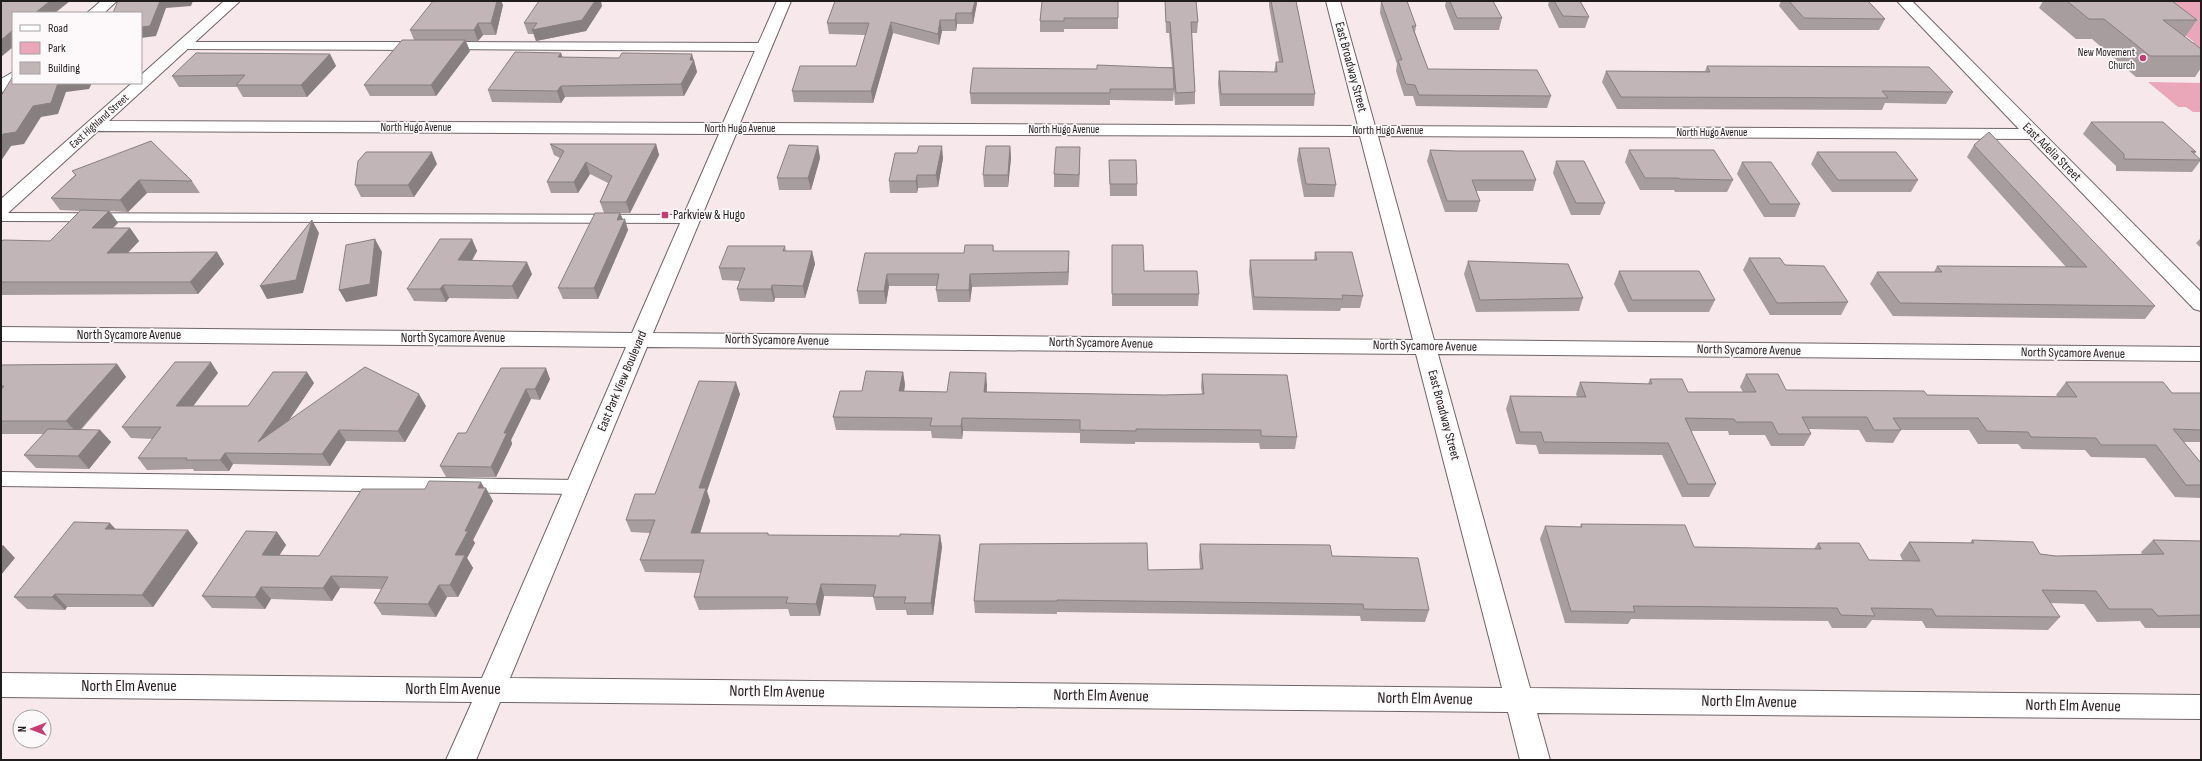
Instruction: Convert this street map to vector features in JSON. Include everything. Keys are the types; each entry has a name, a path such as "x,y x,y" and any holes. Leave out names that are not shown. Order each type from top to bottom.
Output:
{"street":[{"path":"96,12 110,1"},
{"name":"East Highland Street","path":"142,83 234,1"},
{"name":"East Park View Boulevard","path":"461,760 784,1"},
{"name":"East Broadway Street","path":"1334,1 1535,760"},
{"name":"East Adelia Street","path":"1904,1 2201,304"},
{"path":"1,87 12,78"},
{"name":"East Highland Street","path":"1,210 141,84"},
{"name":"North Hugo Avenue","path":"94,126 1368,130 2034,134"},
{"name":"North Sycamore Avenue","path":"1,334 2201,354"},
{"name":"North Elm Avenue","path":"1,685 2201,707"}],"lane":[{"path":"184,46 764,47"},
{"path":"1,217 692,218"},
{"path":"1,479 577,487"}],"green space":[{"path":"2141,1 2201,1 2201,67 2171,42 2194,42"},
{"path":"2148,82 2201,83 2201,112 2193,112 2186,107 2178,107"}],"building":[{"path":"1,1 50,1 36,12 12,12 12,31 1,40"},
{"path":"118,1 160,1 150,26 142,27 142,12 113,12"},
{"path":"433,1 497,1 491,23 478,23 474,30 410,30"},
{"path":"539,1 595,1 582,20 532,30 537,23 524,23"},
{"path":"835,1 975,1 972,13 956,13 955,20 940,20 938,34 891,22 871,91 792,91 800,66 856,66 869,23 827,23"},
{"path":"1042,1 1118,1 1118,18 1064,18 1064,21 1040,21"},
{"path":"1165,1 1196,1 1198,22 1191,22 1195,92 1176,93 1170,22 1166,22"},
{"path":"1271,1 1296,1 1315,94 1221,94 1219,71 1277,72 1276,62 1283,62"},
{"path":"1381,1 1407,1 1416,26 1412,26 1428,69 1537,70 1551,96 1419,95 1415,85 1406,84 1398,60 1402,60"},
{"path":"1450,1 1493,1 1502,18 1457,18"},
{"path":"1554,1 1580,1 1589,17 1563,16"},
{"path":"1789,1 1868,1 1885,19 1804,18"},
{"path":"2067,1 2172,1 2197,20 2163,20 2201,49 2201,56 2150,56 2104,19 2089,19"},
{"path":"402,40 465,40 431,85 364,85"},
{"path":"515,52 561,53 558,57 619,58 622,53 692,54 690,60 694,60 681,84 561,86 557,91 488,90"},
{"path":"196,53 330,54 301,85 236,85 245,75 172,76"},
{"path":"1097,65 1173,68 1174,89 1110,89 1110,93 970,93 973,68 1097,69"},
{"path":"1707,66 1929,67 1953,92 1882,91 1888,98 1621,97 1606,71 1710,72"},
{"path":"12,78 12,84 58,84 51,103 33,106 16,132 3,134 1,137 1,96"},
{"path":"2091,122 2163,122 2196,152 2191,151 2201,160 2124,159 2124,154"},
{"path":"1989,132 2155,306 1900,303 1877,272 1942,272 1937,266 2087,267 1974,145"},
{"path":"151,141 192,181 139,180 120,200 51,198 76,175 72,171"},
{"path":"550,144 656,144 626,202 600,202 612,176 586,162 574,182 547,182 564,151"},
{"path":"789,145 818,146 808,178 777,178"},
{"path":"919,146 942,146 936,175 917,175 916,181 889,181 895,153 917,153"},
{"path":"986,146 1010,146 1008,175 983,175"},
{"path":"1056,147 1080,147 1079,175 1054,174"},
{"path":"1299,148 1329,148 1336,185 1306,184"},
{"path":"1430,150 1523,151 1536,180 1472,180 1480,201 1447,201"},
{"path":"1629,150 1714,150 1733,180 1645,178"},
{"path":"366,152 432,152 408,185 355,185 358,161"},
{"path":"1817,152 1896,152 1918,180 1838,180"},
{"path":"1109,160 1136,160 1137,184 1110,184"},
{"path":"1556,161 1584,161 1605,203 1576,203"},
{"path":"1742,162 1771,162 1800,204 1770,204"},
{"path":"81,210 109,211 92,228 130,228 107,253 217,252 190,282 1,282 1,242 3,240 50,241"},
{"path":"595,213 620,213 617,220 625,219 594,288 558,288"},
{"path":"312,220 296,280 260,286"},
{"path":"375,239 370,284 339,290 346,245"},
{"path":"440,239 472,239 458,260 527,262 512,286 443,285 440,289 407,289"},
{"path":"965,245 993,245 993,251 1069,251 1068,272 970,274 969,290 936,290 939,274 887,274 884,291 857,291 865,253 964,253"},
{"path":"1112,245 1143,245 1144,271 1197,271 1199,294 1112,294"},
{"path":"728,246 785,246 783,251 812,251 803,286 772,285 771,289 737,289 745,268 719,268"},
{"path":"1315,252 1352,252 1363,296 1342,295 1343,299 1254,297 1250,260 1317,260"},
{"path":"1749,258 1780,258 1785,265 1824,266 1848,302 1777,303"},
{"path":"1468,261 1568,264 1583,298 1480,300"},
{"path":"1619,271 1699,271 1715,300 1632,300"},
{"path":"175,362 211,362 176,406 248,406 273,372 307,372 258,442 365,367 419,394 398,431 339,430 322,454 225,453 220,460 138,458 161,427 122,427"},
{"path":"117,364 66,421 1,421 1,390 4,386 1,386 1,365"},
{"path":"501,368 546,368 535,389 526,389 504,433 507,433 491,467 440,466 458,433 466,433"},
{"path":"866,371 903,372 899,391 947,392 950,372 986,373 984,392 1164,395 1204,394 1202,374 1287,375 1297,437 1261,436 1261,430 1080,430 1080,420 962,418 961,426 930,426 932,418 833,417 840,391 862,391"},
{"path":"1746,374 1778,374 1786,390 1924,391 1927,395 2077,397 2066,382 2163,382 2172,393 2201,393 2201,430 2173,429 2201,463 2201,485 2186,485 2156,445 2101,445 2096,438 2031,437 2028,432 1987,431 1978,418 1893,418 1901,430 1874,430 1867,417 1802,417 1811,434 1778,434 1772,422 1736,422 1734,419 1685,418 1716,484 1688,484 1668,443 1544,442 1541,432 1520,432 1510,396 1586,397 1580,382 1652,384 1650,379 1682,379 1688,392 1756,392"},
{"path":"699,381 736,382 699,488 706,488 691,533 768,533 768,535 940,535 931,603 904,603 906,597 873,597 876,585 821,584 816,604 786,603 788,597 694,597 704,560 640,560 655,520 626,520 635,494 655,494"},
{"path":"48,429 100,430 78,456 24,455"},
{"path":"429,481 481,482 478,488 486,488 465,531 468,531 455,555 465,555 450,585 439,585 428,604 374,603 388,577 331,576 323,588 261,587 255,597 202,596 246,531 277,532 262,555 319,556 362,489 425,489"},
{"path":"74,522 110,523 105,529 188,530 142,595 55,594 52,597 14,597"},
{"path":"1581,524 1685,525 1694,547 1821,549 1818,543 1859,543 1869,560 1920,561 1909,542 1974,543 1972,540 2033,542 2040,554 2056,556 2164,554 2153,540 2201,541 2201,615 2158,616 2152,609 2109,609 2096,591 2042,590 2060,617 1936,616 1932,609 1871,608 1875,616 1841,615 1837,608 1633,606 1635,612 1571,611 1545,526 1582,527"},
{"path":"1147,543 1148,570 1203,569 1200,544 1330,545 1332,556 1418,558 1429,610 1364,609 1363,604 1057,600 974,601 980,544"}],"place":[{"name":"New Movement Church","path":"2143,58"},
{"name":"Parkview & Hugo","path":"665,215"}]}
